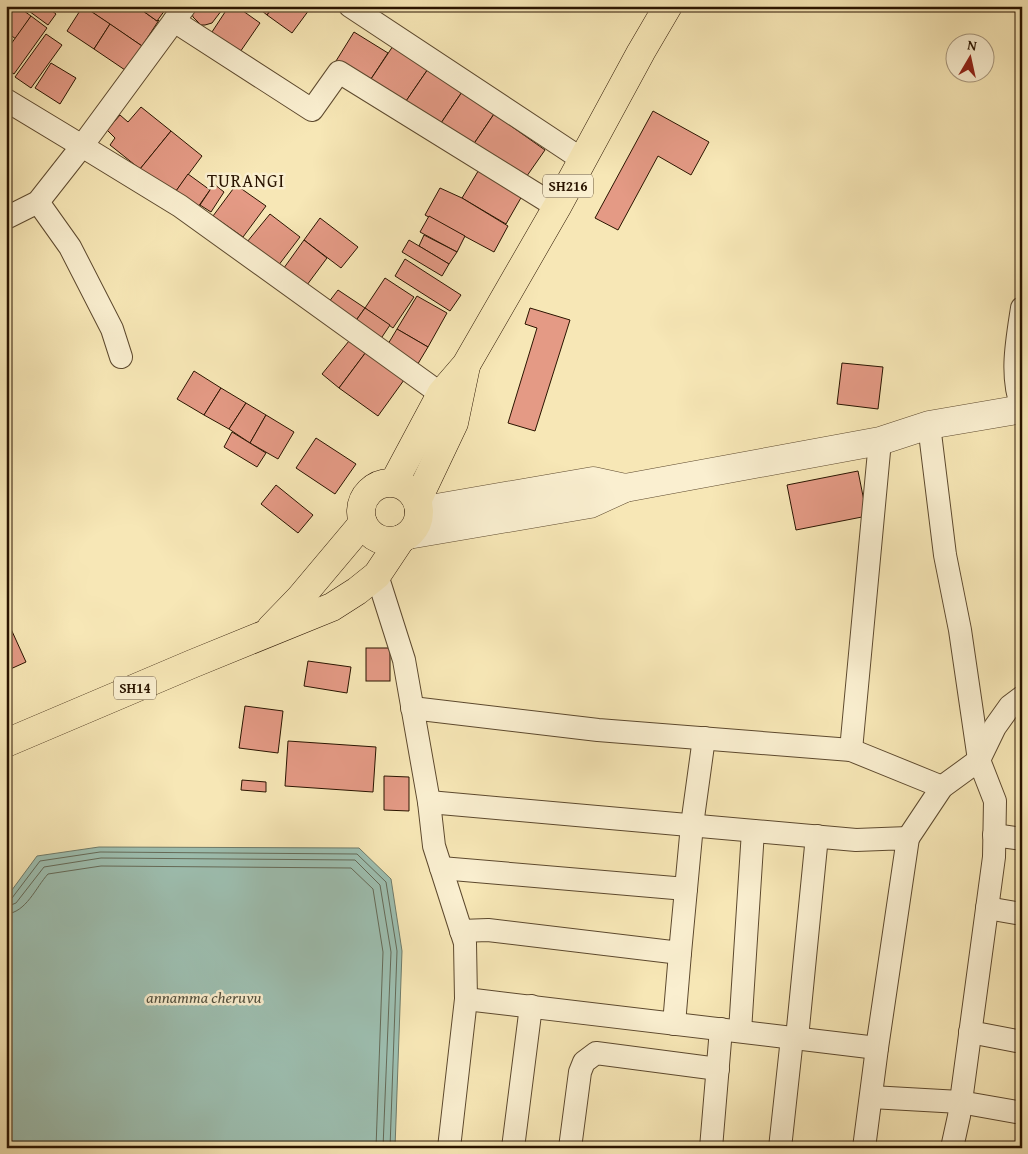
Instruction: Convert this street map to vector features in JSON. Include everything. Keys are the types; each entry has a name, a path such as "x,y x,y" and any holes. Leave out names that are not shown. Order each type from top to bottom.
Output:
{"main road":[{"name":"SH216","path":"394,482 440,394 466,365 557,207 668,6"},
{"name":"SH216","path":"411,521 454,423 466,365"},
{"path":"394,482 408,488 411,521 386,541 372,535 363,523 360,508 366,493 378,484 394,482"},
{"name":"SH14","path":"6,743 332,607 357,592 377,576 411,521"},
{"name":"SH14","path":"265,635 300,598 363,523"}],"street":[{"path":"350,6 583,160"},
{"path":"6,218 38,202 180,14 312,110 339,72 557,207"},
{"path":"6,100 180,206 440,394"},
{"path":"38,202 70,248 112,329 121,357"},
{"path":"411,521 593,481 625,488 880,441 929,425 1022,408 1018,396 1015,354 1022,308"},
{"path":"929,425 945,555 960,630 979,760 995,800 994,857 952,1148"},
{"path":"851,750 880,441"},
{"path":"377,576 404,660 429,802 434,846 465,943 466,998 449,1148"},
{"path":"864,1148 908,838 942,787 979,760 995,727 1010,706 1022,697"},
{"path":"412,708 598,730 851,750 942,787"},
{"path":"674,1024 692,825 704,738"},
{"path":"429,802 856,840 908,838"},
{"path":"711,1148 718,1069 730,1030 753,831"},
{"path":"994,835 1022,840"},
{"path":"780,1148 795,1038 817,836"},
{"path":"441,868 686,889"},
{"path":"987,908 1022,914"},
{"path":"461,931 488,930 680,953"},
{"path":"466,998 877,1048"},
{"path":"513,1148 531,1006"},
{"path":"970,1032 1022,1042"},
{"path":"570,1148 580,1072 584,1062 596,1053 718,1069"},
{"path":"871,1097 960,1102 1022,1113"}],"water":[{"name":"annamma cheruvu","path":"99,847 359,848 391,879 402,951 395,1148 6,1148 6,898 37,856"}],"building":[{"path":"6,6 17,6 31,16 16,39 6,32"},
{"path":"22,6 46,6 56,14 48,25"},
{"path":"83,6 136,6 157,21 159,20 142,46"},
{"path":"83,6 110,24 94,49 67,31"},
{"path":"136,6 168,6 157,21"},
{"path":"194,6 225,6 212,23 201,25 193,17 191,9"},
{"path":"229,6 236,6 260,23 238,55 210,35"},
{"path":"256,6 274,6 267,15"},
{"path":"274,6 312,6 292,33 267,15"},
{"path":"31,16 47,28 14,74 6,69 6,51"},
{"path":"110,24 142,46 125,70 94,49"},
{"path":"354,32 388,53 369,82 336,61"},
{"path":"46,34 62,45 31,88 15,77"},
{"path":"393,46 428,69 404,104 369,82"},
{"path":"51,63 76,78 60,104 35,88"},
{"path":"428,69 462,92 439,126 404,104"},
{"path":"462,92 494,114 471,148 439,126"},
{"path":"141,107 171,131 140,169 110,145 115,138 107,130 120,115 128,122"},
{"path":"653,111 709,142 691,175 658,156 618,230 595,218"},
{"path":"494,114 545,150 522,183 471,148"},
{"path":"171,131 202,156 176,191 140,169"},
{"path":"483,163 526,189 506,224 462,198"},
{"path":"188,174 210,190 198,207 176,191"},
{"path":"214,184 224,192 211,212 200,205"},
{"path":"236,185 266,206 243,237 213,216"},
{"path":"440,188 462,198 508,226 494,252 425,215"},
{"path":"270,214 300,237 278,266 247,242"},
{"path":"429,216 465,236 457,252 420,232"},
{"path":"320,218 358,247 341,268 304,240"},
{"path":"424,235 457,252 449,264 419,246"},
{"path":"304,240 327,258 304,289 281,272"},
{"path":"409,240 449,264 442,276 402,252"},
{"path":"405,259 461,295 450,311 395,276"},
{"path":"385,278 414,297 393,328 365,308"},
{"path":"338,290 365,308 352,326 325,307"},
{"path":"417,296 447,313 428,347 397,329"},
{"path":"365,308 390,325 378,343 352,326"},
{"path":"530,308 570,320 535,431 508,423 537,328 525,324"},
{"path":"397,329 428,347 416,367 385,349"},
{"path":"349,341 366,352 339,388 322,374"},
{"path":"366,352 404,380 378,416 339,388"},
{"path":"842,363 883,367 878,409 837,404"},
{"path":"194,371 221,388 204,415 177,399"},
{"path":"221,388 246,403 229,429 204,415"},
{"path":"246,403 266,415 250,443 229,429"},
{"path":"266,415 294,432 278,459 250,443"},
{"path":"232,432 266,453 257,467 224,447"},
{"path":"316,438 356,464 335,494 296,468"},
{"path":"858,471 867,516 796,530 787,485"},
{"path":"276,485 313,515 298,533 261,504"},
{"path":"6,618 26,662 6,671"},
{"path":"366,648 390,648 390,681 366,681"},
{"path":"308,661 351,667 347,693 304,686"},
{"path":"245,706 283,711 278,753 239,748"},
{"path":"288,741 376,747 373,792 285,786"},
{"path":"384,776 409,777 409,811 384,810"},
{"path":"242,780 266,782 266,792 241,790"}],"district":[{"name":"TURANGI","path":"246,181"}]}
